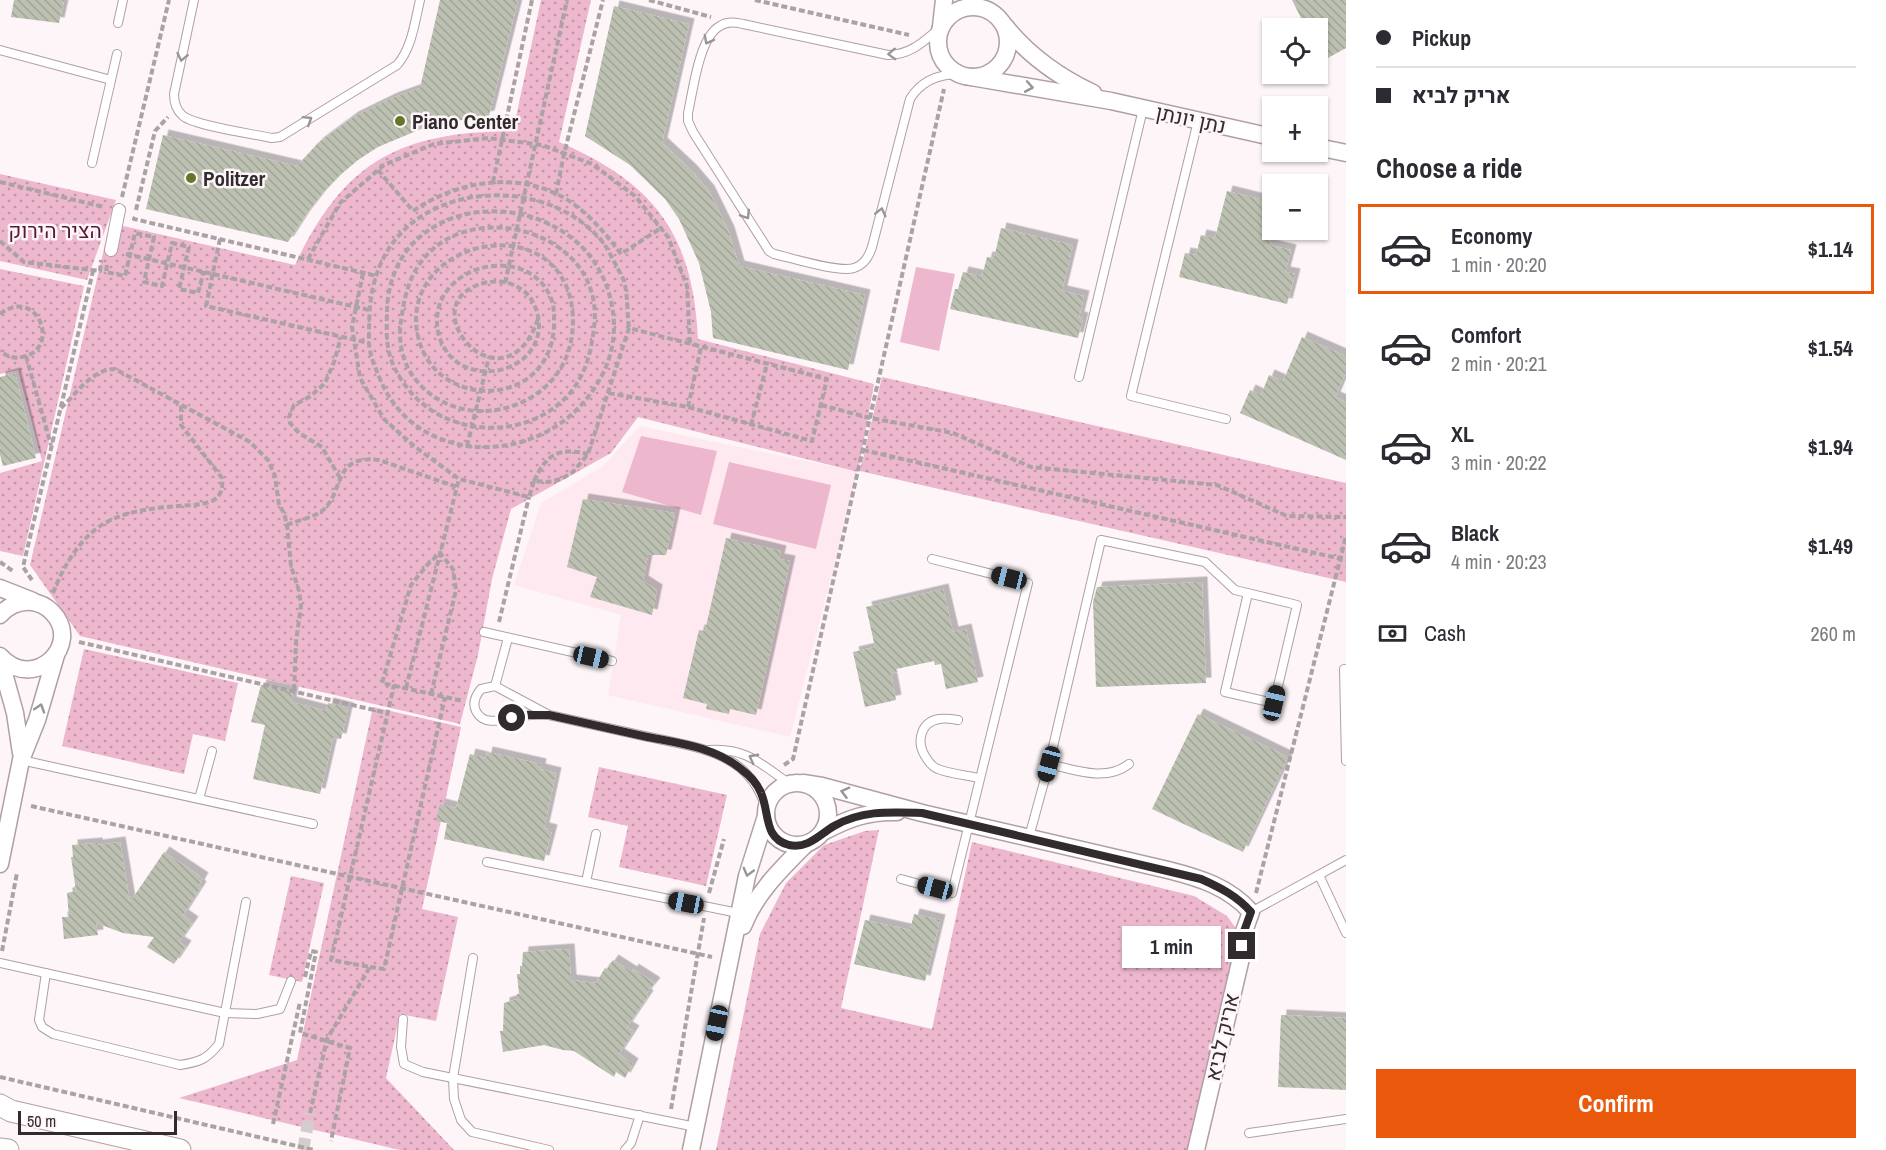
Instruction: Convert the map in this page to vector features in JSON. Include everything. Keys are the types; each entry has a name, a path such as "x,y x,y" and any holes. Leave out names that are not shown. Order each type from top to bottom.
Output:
{"street":[{"path":"941,27 948,17 958,10 975,6 987,10 1001,21 1008,44 1002,61 994,70 983,75 959,75 949,68 939,53 938,41 944,0"},
{"name":"נתן יונתן","path":"987,0 1018,42 1034,57 1065,78 1110,101"},
{"name":"נתן יונתן","path":"959,75 1110,101 1262,135"},
{"path":"1328,149 1346,153"},
{"path":"111,249 119,210"},
{"path":"0,588 44,603 56,616 62,632 61,644 37,720 21,760 0,864"},
{"path":"0,615 10,606 25,601 44,603"},
{"path":"0,658 16,668 28,670 48,663 56,655"},
{"path":"0,658 15,713 21,760"},
{"path":"691,1150 731,956 743,914 747,876 774,793 796,784 822,786 922,813 1201,879 1224,889 1241,901 1251,912"},
{"path":"796,784 813,787 821,794 828,813 823,832"},
{"path":"743,914 806,845 823,832 862,814 882,811 922,813"},
{"path":"766,813 767,825 778,840 796,846 806,845"},
{"name":"אריק לביא","path":"1196,1150 1241,958 1243,934 1251,912"},
{"path":"0,1106 11,1112 180,1150"},
{"path":"0,1149 8,1150"}],"lane":[{"path":"118,23 123,0"},
{"path":"195,0 174,94 176,107 186,118 198,123 272,138 280,137 397,65 408,47 420,0"},
{"path":"941,27 908,52 888,55 732,22 717,28 705,44 688,121 769,251 774,255 840,269 852,268 865,261 874,242 910,99 924,84 959,75"},
{"path":"0,50 111,80"},
{"path":"92,163 117,54"},
{"path":"1079,377 1143,109"},
{"path":"1198,121 1131,396 1226,419"},
{"path":"1029,837 1049,764 1101,540 1205,562 1235,590 1248,593 1297,605 1274,703 1225,692 1248,593"},
{"path":"902,879 952,893 1028,583 932,559"},
{"path":"484,632 612,661"},
{"path":"495,686 508,638"},
{"path":"1344,669 1346,761"},
{"path":"549,715 495,686 481,689 474,704 476,713 488,721 526,715 549,715 709,750 733,763 752,779 761,792 766,813"},
{"path":"958,720 938,719 928,723 920,739 921,750 936,769 979,778"},
{"path":"709,750 741,752 796,784"},
{"path":"199,799 212,751"},
{"path":"21,760 313,824"},
{"path":"1049,764 1098,774 1119,772 1129,764"},
{"path":"586,882 596,834"},
{"path":"1251,912 1346,860"},
{"path":"487,862 743,914"},
{"path":"1319,875 1346,933"},
{"path":"46,973 39,1020 42,1027 53,1034 180,1065 195,1063 209,1057 219,1044 246,902"},
{"path":"474,958 453,1078 454,1099 461,1120 472,1132 549,1150"},
{"path":"0,963 225,1013 257,1014 280,1009 291,981"},
{"path":"403,1019 401,1047 404,1064 423,1072 696,1126"},
{"path":"625,1150 631,1143 640,1115"},
{"path":"1249,1133 1346,1119"}],"path":[{"path":"0,182 119,210 169,0"},
{"path":"493,182 532,0"},
{"path":"505,283 567,0"},
{"path":"556,194 603,0"},
{"path":"649,0 732,22"},
{"path":"755,0 926,39"},
{"path":"773,771 793,759 870,418 959,75"},
{"path":"176,107 155,131 134,219 376,276"},
{"path":"308,259 340,203 384,165 434,144 488,138 536,144 592,164 635,196 668,237 687,286 690,344"},
{"path":"378,170 413,211 446,192 493,182 527,185 556,194 579,208 600,227 621,254 661,228"},
{"path":"534,481 548,482 561,479 573,472 588,454 628,328 624,280 604,242 572,215 534,199 493,194 452,201 414,220 386,252 369,295 368,352 385,393 410,422 441,440 475,448 510,446 543,435 573,417 598,384 610,360 614,323 606,282 586,250 559,227 520,213 490,210 456,216 425,232 401,259 387,295 386,343 396,374 415,399 439,416 467,426 497,429 526,423 553,410 575,388 590,358 596,319 592,290 578,265 556,246 530,233 501,227 471,229 444,241 421,262 405,294 399,337 406,366 421,387 442,402 467,410 493,411 518,404 542,392 560,373 571,347 573,315 567,287 553,266 534,253 513,246 487,246 464,252 443,264 427,281 417,304 417,332 425,356 439,373 456,385 481,392 516,387 533,376 546,360 554,339 554,312 549,295 539,281 526,272 492,265 460,276 447,288 439,303 437,323 441,343 450,358 464,367 496,371 512,367 526,358 535,345 540,329 537,310 523,290 505,283 480,284 463,296 457,305 455,316 457,330 462,341 470,349 489,357 503,357 514,353 525,345 533,334 538,320"},
{"path":"111,249 106,272 125,276 135,233 154,237 144,282 162,286 172,243 189,246 179,289 198,293 204,271"},
{"path":"220,239 206,306 369,343"},
{"path":"0,241 24,262 100,271 102,248 111,249 369,310"},
{"path":"44,603 23,567 93,271"},
{"path":"363,273 352,327 360,378 384,418 414,446 459,478 529,497"},
{"path":"0,314 9,308 25,308 39,318 43,327 40,345 26,356 9,357 0,351"},
{"path":"608,393 688,407 812,441 827,379 628,328"},
{"path":"340,478 322,447 298,433 290,423 289,417 294,405 311,396 325,383 341,337"},
{"path":"688,407 701,346"},
{"path":"26,356 51,447"},
{"path":"467,446 489,357"},
{"path":"752,425 767,364"},
{"path":"60,410 94,375 104,369 123,372 250,442 260,451 272,468 279,505 287,525 291,566 299,591 301,606 296,642 294,692"},
{"path":"44,603 64,566 78,547 97,528 120,517 148,509 200,504 213,500 220,494 223,487 222,478 181,425 181,404"},
{"path":"821,405 870,418 953,433 1031,467 1217,485 1287,516 1346,517"},
{"path":"863,450 1346,560"},
{"path":"496,635 529,497 542,465 555,454 569,451 588,454"},
{"path":"287,525 309,518 322,510 330,500 345,470 357,461 367,458 457,487"},
{"path":"406,688 459,478"},
{"path":"1251,912 1346,536"},
{"path":"440,553 411,585 381,682 474,704"},
{"path":"431,694 456,590 453,569 440,553"},
{"path":"74,640 387,713"},
{"path":"393,685 331,960 384,969 445,697"},
{"path":"13,802 698,954 731,956"},
{"path":"669,1121 706,907 724,839"},
{"path":"273,1125 311,951 316,952 300,1033 350,1048 331,1141"},
{"path":"310,1113 327,1040 370,967"},
{"path":"0,1077 314,1150"}],"shaded area":[{"path":"640,426 858,472 790,737 608,695 621,615 514,585 541,503 602,467"}],"green space":[{"path":"541,0 591,0 559,142 621,175 644,195 663,217 677,242 688,270 695,302 698,339 874,384 858,472 638,417 611,453 511,509 492,579 478,655 460,724 80,636 30,565 110,223 295,265 314,229 334,200 356,177 380,159 407,146 438,138 513,131"},
{"name":"הציר הירוק","path":"0,174 116,200 87,280 0,261"},
{"path":"916,267 955,274 939,351 900,342"},
{"path":"0,269 84,286 23,556 0,551 0,473 42,461 18,370 0,374"},
{"path":"882,377 1346,483 1346,582 860,471"},
{"path":"641,436 717,451 701,515 622,492"},
{"path":"729,462 831,485 816,549 713,524"},
{"path":"84,649 238,683 225,741 193,734 184,774 62,746"},
{"path":"373,707 461,727 422,909 458,917 436,1021 400,1014 386,1078 454,1150 400,1150 179,1098 297,1060"},
{"path":"599,767 727,795 706,886 619,867 628,826 588,817"},
{"path":"879,830 841,1008 932,1029 972,842 1194,896 1227,916 1243,938 1199,1150 716,1150 760,934 786,883 824,845 865,831"},
{"path":"291,876 324,883 302,982 269,975"}],"building":[{"path":"14,0 64,0 59,23 11,17"},
{"name":"Piano Center","path":"440,0 518,0 489,116 421,129 378,147 339,176 321,195 288,242 146,209 163,135 297,166 318,143 353,117 392,98 420,88"},
{"path":"1292,0 1346,0 1346,48 1328,58 1328,18 1301,18"},
{"path":"614,6 689,24 662,143 691,170 709,191 729,232 739,266 865,295 848,370 713,338 711,312 699,263 679,219 665,199 630,165 585,136"},
{"path":"1227,191 1262,200 1262,240 1271,240 1270,245 1291,250 1285,272 1295,274 1287,304 1179,277 1185,253 1196,255 1201,235 1215,238"},
{"path":"1001,228 1073,245 1062,291 1084,296 1079,317 1083,318 1078,338 950,309 955,289 958,289 963,272 982,276 987,257 994,258"},
{"path":"1302,337 1346,356 1346,372 1335,397 1346,402 1346,460 1240,413 1250,390 1261,395 1269,375 1283,381"},
{"path":"15,373 36,458 3,466 0,455 0,377"},
{"path":"583,499 675,513 666,555 648,555 643,581 657,590 652,615 590,597 597,577 567,567"},
{"path":"726,538 781,551 779,559 790,561 756,715 730,709 729,714 706,709 707,704 683,698 699,630 705,631"},
{"path":"1202,582 1206,683 1096,687 1093,602 1097,587"},
{"path":"943,589 953,632 966,629 978,682 946,689 941,664 935,665 934,661 896,669 897,672 891,674 896,700 865,707 853,652 875,647 866,607"},
{"path":"261,685 293,692 291,702 326,711 328,703 348,708 341,739 333,738 320,794 253,779 265,725 251,722"},
{"path":"1198,714 1288,757 1243,852 1152,809"},
{"path":"487,752 541,764 540,769 556,773 544,828 552,830 544,861 444,839 447,823 436,821 440,804 456,808 470,754 486,758"},
{"path":"120,842 130,902 164,852 203,878 199,885 201,887 183,915 193,922 179,942 186,946 174,964 147,947 154,937 123,933 96,923 98,935 64,939 62,917 69,917 67,893 76,891 71,857 73,857 72,845"},
{"path":"914,914 940,920 925,981 854,964 865,920 910,930"},
{"path":"569,949 571,980 596,983 613,960 655,983 627,1027 634,1031 619,1054 633,1064 625,1078 616,1072 614,1077 574,1051 544,1045 503,1052 500,1031 503,1031 504,1003 517,999 517,994 519,994 517,974 520,974 523,952"},
{"path":"1281,1015 1346,1018 1346,1090 1278,1087"}],"tunnel":[{"path":"303,1150 310,1113"}],"place":[{"name":"Piano Center","path":"400,121"},
{"name":"Politzer","path":"191,178"}],"route":[{"path":"512,718 526,715 549,715 709,750 726,758 752,779 761,792 767,825 778,840 787,844 806,845 823,832 862,814 882,811 922,813 1201,879 1224,889 1241,901 1251,912 1243,934 1242,946"}]}
